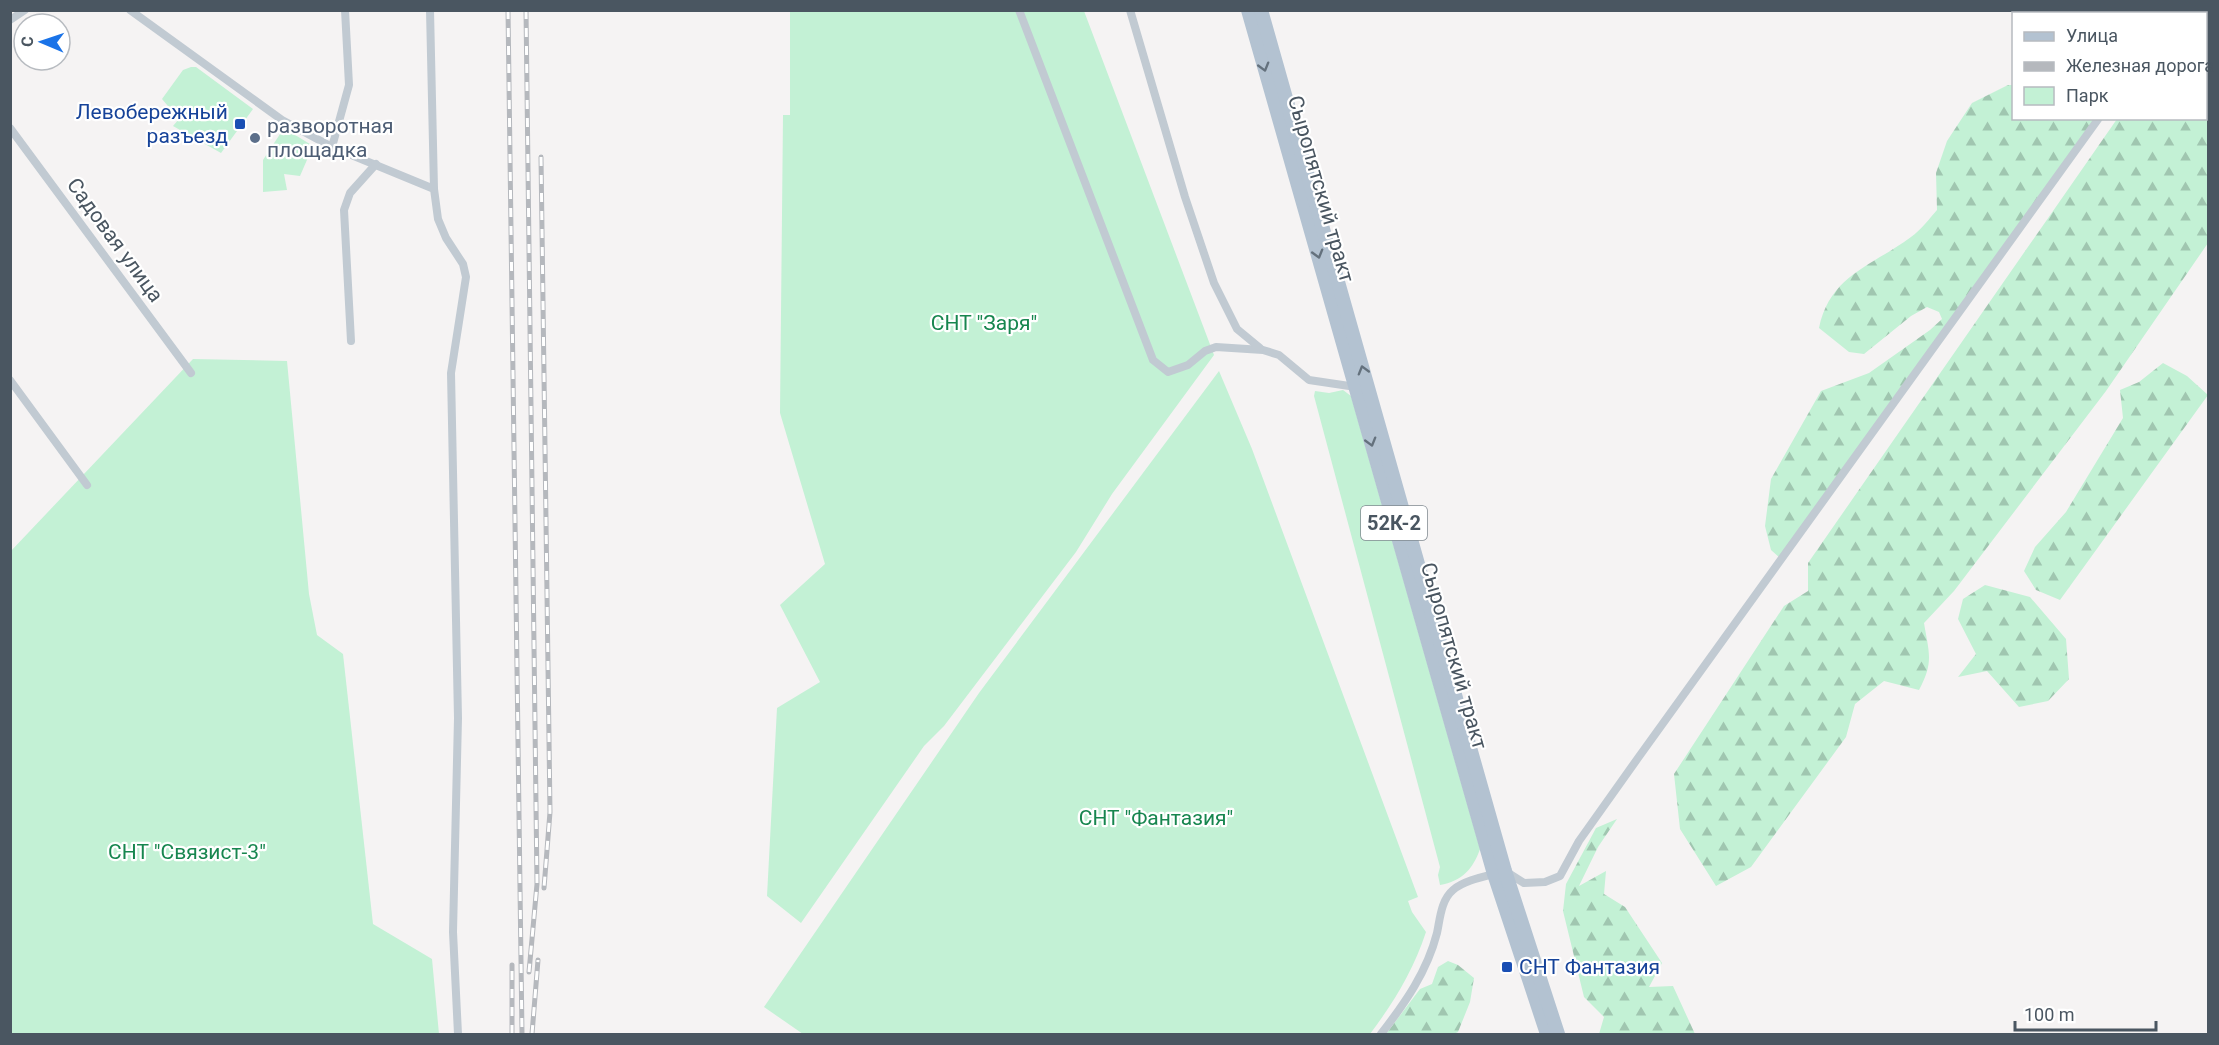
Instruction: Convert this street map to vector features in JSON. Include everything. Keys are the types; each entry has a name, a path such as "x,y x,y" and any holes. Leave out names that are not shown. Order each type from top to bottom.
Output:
{"main road":[{"name":"Сыропятский тракт","path":"1248,10 1356,387 1547,1035"},
{"name":"Сыропятский тракт","path":"1262,10 1500,872 1558,1035"}],"street":[{"path":"10,20 25,10"},
{"path":"130,10 282,120 332,147 434,189"},
{"path":"332,147 349,85 345,10"},
{"path":"430,10 434,189 438,219 446,238 463,264 466,277 451,373 458,718 453,932 458,1035"},
{"path":"1019,10 1153,360 1168,372 1188,365 1205,351 1216,347 1263,350 1279,355 1310,380 1356,387"},
{"path":"1130,10 1185,197 1214,283 1237,328 1250,342 1263,350"},
{"path":"1381,1035 1404,1004 1426,966 1446,898 1460,885 1500,872 1524,883 1545,882 1560,876 1579,842 1638,758 2098,120"},
{"name":"Садовая улица","path":"10,128 190,373"},
{"path":"351,341 344,210 350,193 376,164"},
{"path":"10,380 87,485"}],"green space":[{"name":"СНТ \"Заря\"","path":"790,11 1084,11 1214,355 1112,494 1076,552 944,726 924,746 801,923 767,896 777,708 820,682 780,605 825,564 780,413 783,115 790,115"},
{"path":"2208,11 2208,243 2106,391 1954,591 1924,623 1929,657 1927,672 1919,690 1884,681 1855,704 1846,737 1751,867 1716,886 1680,829 1674,774 1784,606 1808,591 1808,563 2116,120 2207,120 2207,12 2190,12"},
{"path":"196,67 253,109 221,153 173,126 179,119 162,99 183,70"},
{"path":"2012,85 2012,120 2097,120 1781,559 1771,550 1765,526 1771,479 1821,391 1869,373 1942,319 1939,312 1927,307 1911,316 1864,354 1849,352 1819,328 1825,310 1843,284 1915,234 1937,210 1936,173 1947,141 1972,103"},
{"path":"284,128 313,146 300,176 284,174 287,190 263,192 263,160"},
{"name":"СНТ \"Связист-3\"","path":"193,359 287,361 309,594 317,635 343,654 373,924 432,959 439,1034 11,1034 10,552"},
{"path":"2163,363 2187,376 2208,395 2060,600 2036,590 2024,571 2035,547 2066,512 2123,418 2120,390 2139,382"},
{"name":"СНТ \"Фантазия\"","path":"1219,371 1252,449 1418,897 1408,901 1412,912 1426,932 1409,973 1395,998 1370,1034 803,1034 764,1007 979,693"},
{"path":"1343,390 1351,396 1480,849 1466,873 1440,885 1438,875 1440,867 1314,396 1315,391 1329,393"},
{"path":"1985,585 2030,597 2066,639 2069,679 2048,701 2019,707 1987,671 1958,677 1976,654 1958,619 1963,599"},
{"path":"1617,819 1598,847 1579,886 1606,871 1604,894 1625,907 1662,963 1649,987 1673,986 1695,1034 1599,1034 1604,1017 1584,997 1563,911 1566,884 1596,828"},
{"path":"1448,961 1458,965 1474,978 1470,1002 1458,1032 1454,1034 1386,1034 1420,989 1432,984 1438,967"}],"railway":[{"path":"508,10 522,1034"},
{"path":"526,10 537,884 529,972"},
{"path":"541,157 550,812 544,888"},
{"path":"532,1034 538,960"},
{"path":"512,965 512,1034"}],"place":[{"name":"Левобережный разъезд","path":"240,124"},
{"name":"разворотная площадка","path":"255,138"},
{"name":"СНТ Фантазия","path":"1507,967"}]}
